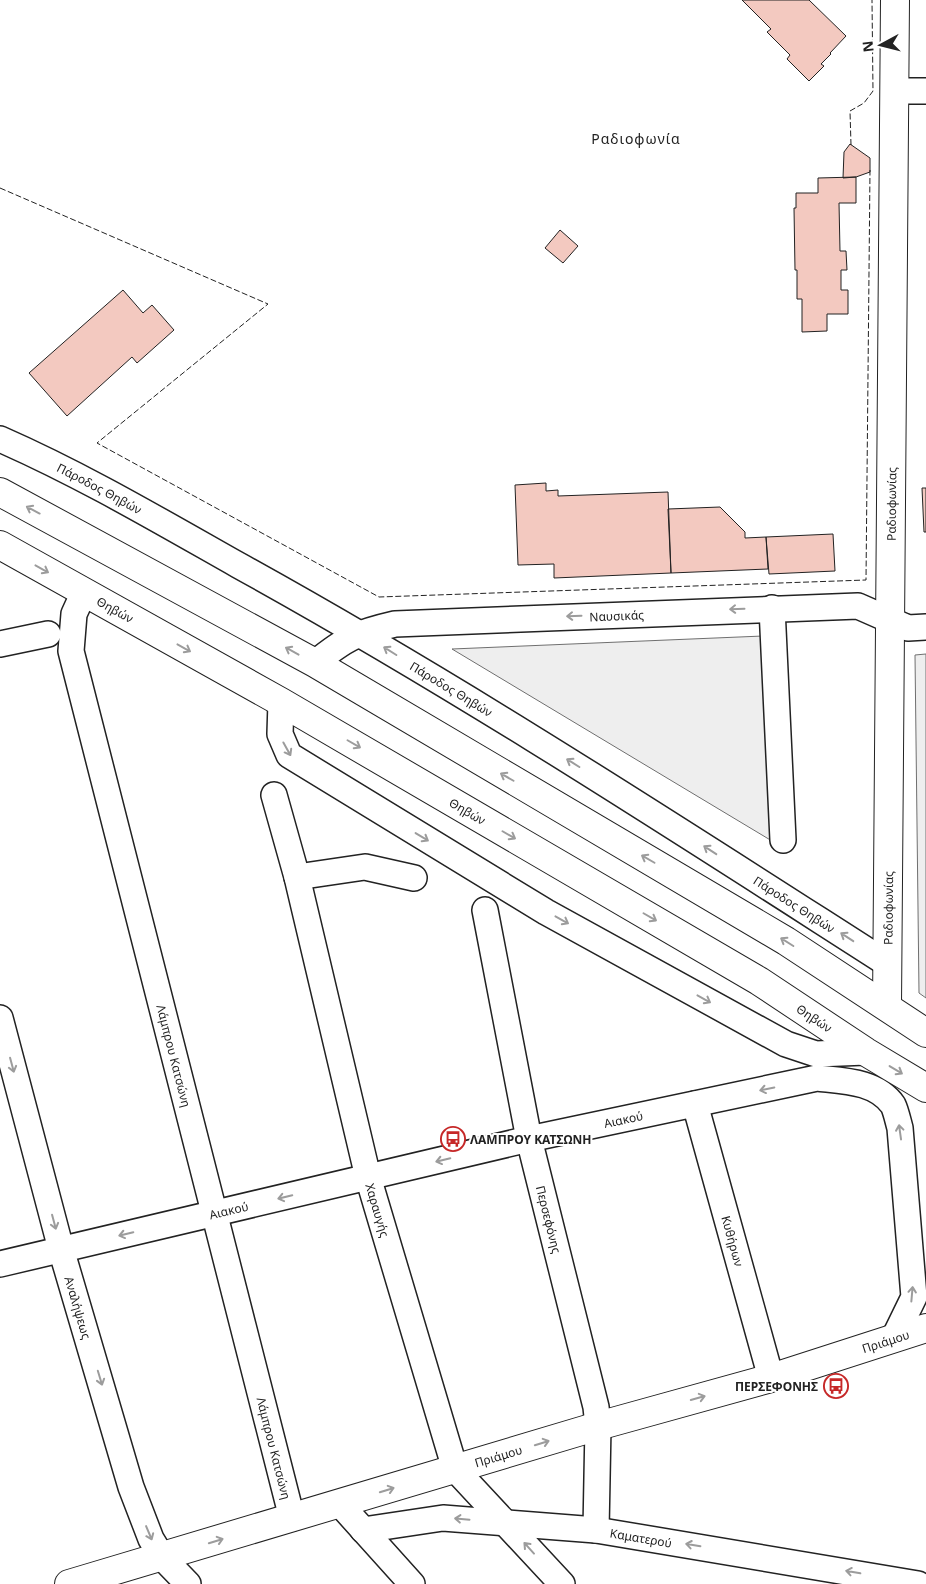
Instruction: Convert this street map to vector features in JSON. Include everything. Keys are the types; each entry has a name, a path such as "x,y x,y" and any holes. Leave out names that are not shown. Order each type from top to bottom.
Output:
{"main road":[{"name":"Ραδιοφωνίας","path":"887,1006 895,0"},
{"path":"0,492 315,663 786,941 926,1033"},
{"name":"Θηβών","path":"0,545 282,702 759,981 866,1052 926,1088"},
{"name":"Πριάμου","path":"69,1584 598,1426 771,1378 926,1328"}],"street":[{"path":"894,90 926,91"},
{"name":"Πάροδος Θηβών","path":"0,438 58,465 360,632 620,792 888,964"},
{"name":"Λάμπρου Κατσώνη","path":"84,592 74,614 71,652 216,1214 292,1518"},
{"name":"Ναυσικάς","path":"315,663 346,639 360,632 395,624 858,606 890,618 908,628 926,627"},
{"path":"772,608 783,840"},
{"path":"0,644 48,634"},
{"path":"282,702 280,734 289,755 546,912 786,1044 816,1054 866,1052"},
{"name":"Χαραυγής","path":"274,794 297,877 368,1177 455,1470 562,1584"},
{"path":"297,877 365,867 414,878"},
{"name":"Περσεφόνης","path":"485,910 529,1139 596,1407 598,1426 596,1530"},
{"name":"Αναλήψεως","path":"0,1018 61,1249 131,1487 151,1539 162,1557 188,1584"},
{"name":"Αιακού","path":"0,1264 529,1139 817,1078 844,1081 877,1089 893,1106 900,1128 914,1297 894,1338"},
{"name":"Κυθήρων","path":"695,1104 771,1378"},
{"path":"340,1504 412,1584"},
{"name":"Καματερού","path":"363,1530 443,1518 596,1530 918,1584"}],"shaded area":[{"path":"763,636 772,841 452,649"},
{"path":"926,654 926,998 919,993 915,655"}],"building":[{"path":"742,0 809,0 846,36 821,64 824,66 809,81 787,59 790,55 767,32 771,29"},
{"path":"850,144 870,158 870,172 856,177 843,178 844,152"},
{"path":"856,177 856,203 839,203 840,251 846,251 847,270 841,270 841,290 848,290 848,314 827,314 827,331 802,332 802,299 797,299 797,270 795,270 794,208 796,208 796,193 818,193 818,178"},
{"path":"560,230 578,246 563,263 545,248"},
{"path":"123,290 143,313 152,305 174,330 137,363 132,357 67,416 29,373"},
{"path":"546,483 546,491 558,490 558,496 668,492 671,573 554,578 554,564 518,565 515,485"},
{"path":"922,488 926,488 926,532 924,532"},
{"path":"720,507 745,532 745,538 766,537 768,569 671,573 668,509"},
{"path":"833,534 835,571 769,574 766,537"}],"fence":[{"path":"851,145 850,111 864,103 873,91 872,0"},
{"path":"0,188 268,304 97,443 379,597 866,580 870,170"}],"place":[{"name":"ΛΑΜΠΡΟΥ ΚΑΤΣΩΝΗ","path":"453,1139"},
{"name":"ΠΕΡΣΕΦΟΝΗΣ","path":"836,1386"}],"district":[{"name":"Ραδιοφωνία","path":"636,138"}]}
